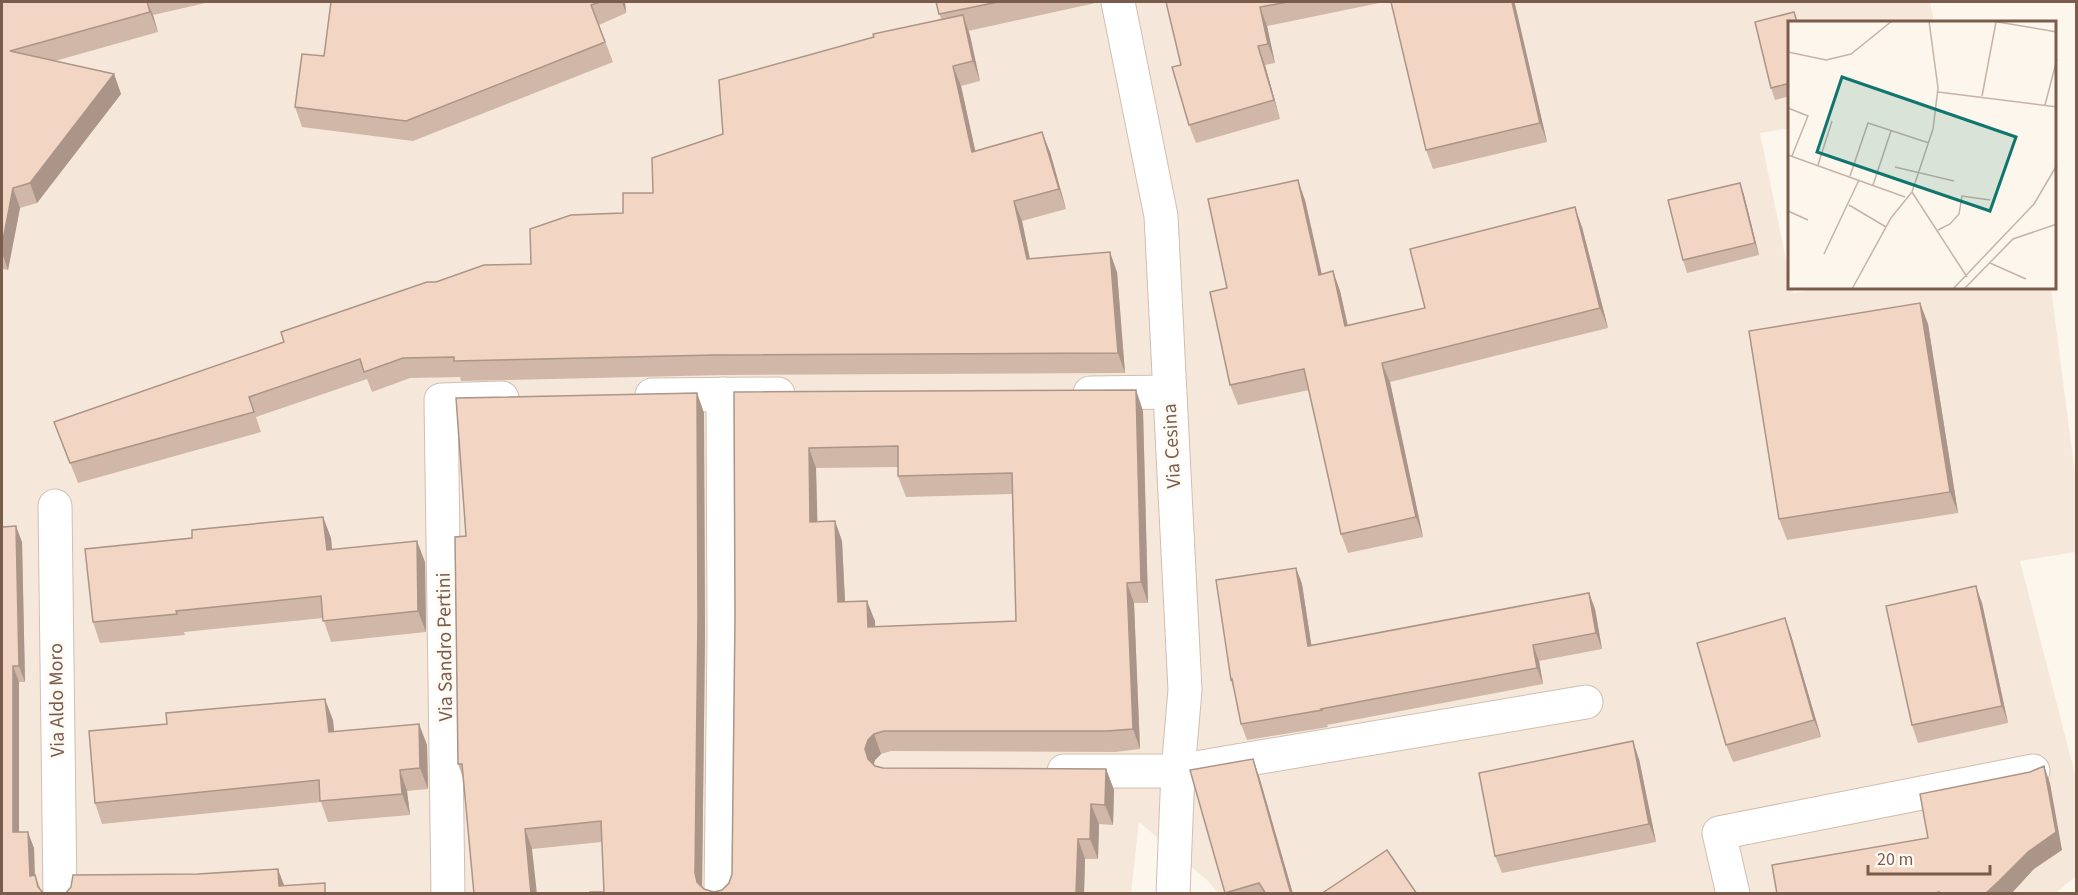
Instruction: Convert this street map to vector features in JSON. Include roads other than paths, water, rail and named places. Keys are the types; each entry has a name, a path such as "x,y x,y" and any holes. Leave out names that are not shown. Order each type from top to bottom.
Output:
{"street":[{"name":"Via Cesina","path":"1118,2 1161,216 1185,690 1178,771 1173,894"},
{"path":"1064,393 1170,392"},
{"path":"617,396 805,393"},
{"path":"721,894 724,637 723,394"},
{"name":"Via Sandro Pertini","path":"448,894 441,400 535,398"},
{"name":"Via Aldo Moro","path":"55,506 60,894"},
{"path":"1035,771 1178,771 1586,702"},
{"path":"1733,894 1719,833 2033,771"}]}
